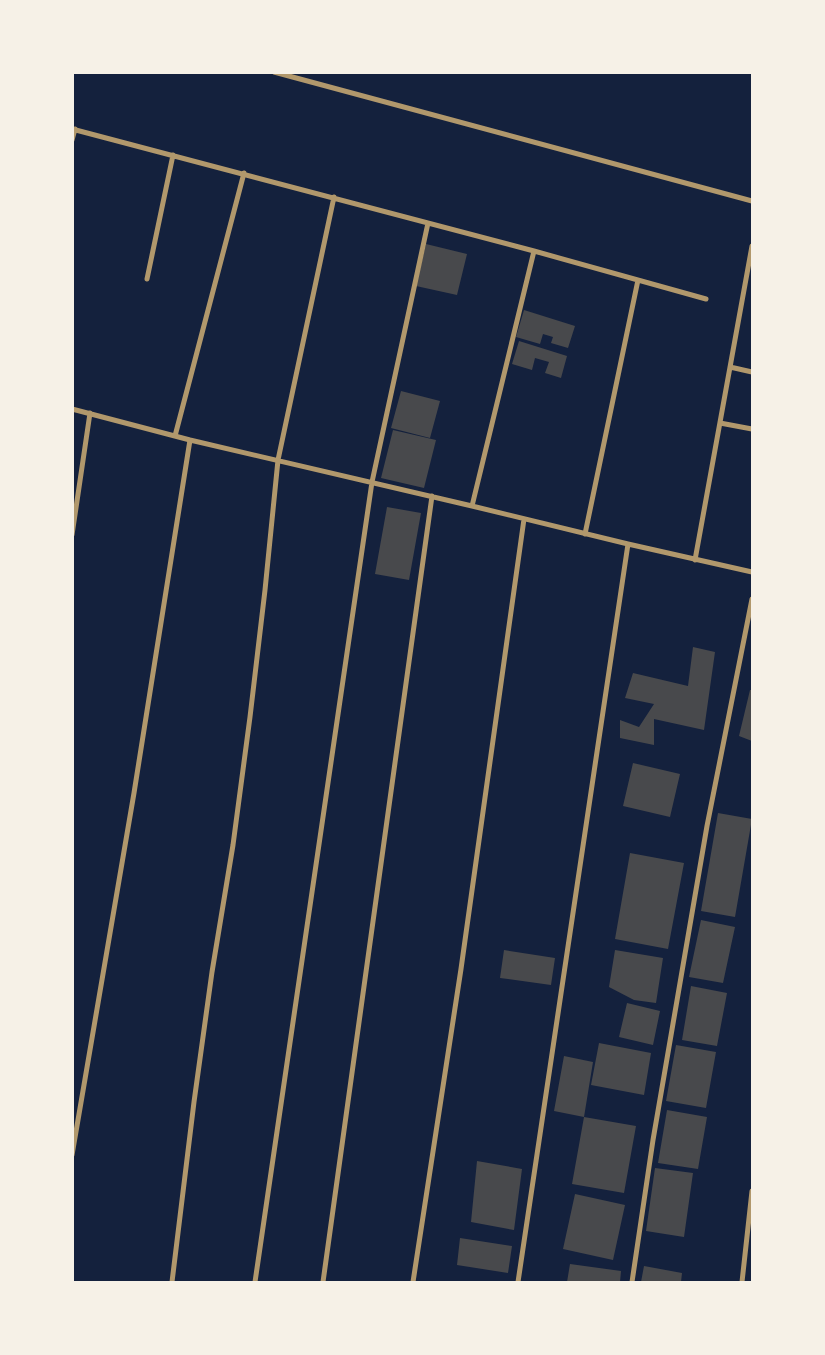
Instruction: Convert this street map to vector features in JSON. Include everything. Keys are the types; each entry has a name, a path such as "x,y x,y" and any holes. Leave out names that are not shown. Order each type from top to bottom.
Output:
{"street":[{"path":"274,72 752,201"},
{"path":"72,140 74,129 428,222 706,299"},
{"path":"147,279 173,155"},
{"path":"175,436 244,173"},
{"path":"172,1282 196,1084 250,717 278,460 334,197"},
{"path":"255,1282 372,482 428,222"},
{"path":"695,560 752,246"},
{"path":"472,506 534,251"},
{"path":"584,534 638,280"},
{"path":"730,367 752,372"},
{"path":"72,409 190,440 752,572"},
{"path":"72,535 90,413"},
{"path":"720,423 752,429"},
{"path":"72,1155 134,793 190,440"},
{"path":"322,1282 432,496"},
{"path":"414,1282 462,969 524,519"},
{"path":"518,1282 628,544"},
{"path":"632,1282 653,1140 700,866 752,599"},
{"path":"742,1282 752,1191"}],"building":[{"path":"426,244 467,254 457,295 416,286"},
{"path":"524,310 575,326 568,348 551,343 553,337 543,334 540,344 516,337"},
{"path":"519,341 567,356 561,378 545,373 549,362 535,358 532,370 512,364"},
{"path":"401,391 440,401 430,438 391,428"},
{"path":"393,430 436,440 424,488 381,478"},
{"path":"387,507 421,513 409,580 375,574"},
{"path":"693,647 715,652 704,730 654,719 654,745 620,738 620,720 639,727 654,704 625,698 633,673 688,686"},
{"path":"750,690 752,690 752,741 739,736"},
{"path":"633,763 680,774 670,817 623,806"},
{"path":"718,813 752,819 735,917 701,911"},
{"path":"630,853 684,863 668,949 615,939"},
{"path":"701,920 735,927 723,983 689,977"},
{"path":"504,950 555,958 551,985 500,978"},
{"path":"615,950 663,958 656,1003 634,1000 609,987"},
{"path":"691,986 727,993 717,1046 682,1040"},
{"path":"627,1003 660,1011 653,1045 619,1037"},
{"path":"599,1043 651,1053 644,1095 591,1085"},
{"path":"676,1045 716,1052 706,1108 666,1101"},
{"path":"564,1056 593,1062 584,1117 554,1111"},
{"path":"667,1110 707,1117 698,1169 658,1163"},
{"path":"584,1117 636,1126 624,1193 572,1184"},
{"path":"477,1161 522,1169 514,1230 471,1222"},
{"path":"655,1168 693,1173 684,1237 646,1231"},
{"path":"575,1194 625,1205 613,1260 563,1249"},
{"path":"460,1238 512,1246 508,1273 457,1265"},
{"path":"570,1264 621,1271 620,1282 567,1282"},
{"path":"644,1266 682,1273 681,1282 641,1282"}]}
